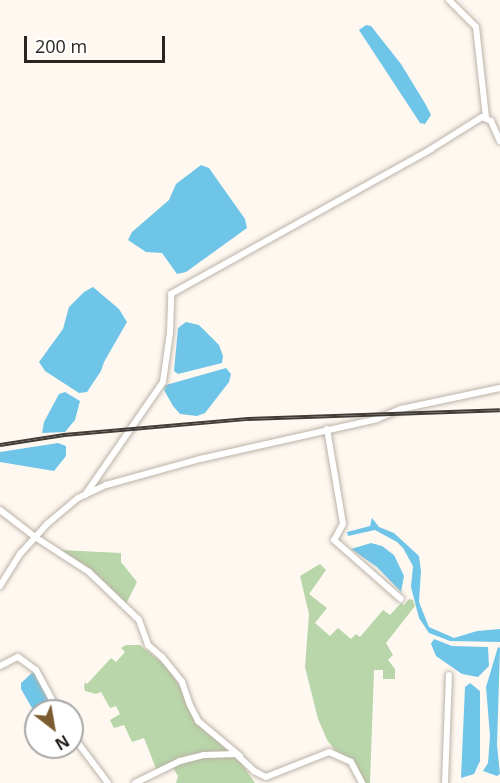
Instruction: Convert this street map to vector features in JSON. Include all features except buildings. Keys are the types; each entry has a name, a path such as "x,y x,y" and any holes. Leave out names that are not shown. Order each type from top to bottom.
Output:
{"street":[{"path":"449,0 473,22 477,30 486,117 500,141"},
{"path":"85,495 163,382 170,332 171,294 431,149 482,117 486,117"},
{"path":"0,586 35,537 64,509 85,495 139,475 377,419 401,409 500,388"},
{"path":"327,429 343,524 334,540 401,599"},
{"path":"0,510 35,537 89,572 139,620 148,645 162,657 182,682 194,715 203,726 234,749 254,771 266,777 324,753 332,753 351,762 362,783"},
{"path":"0,666 18,657 36,670 52,699"},
{"path":"445,783 449,675"},
{"path":"84,751 108,783"},
{"path":"135,783 180,760 229,753 240,756"}],"green space":[{"path":"60,550 121,553 121,562 137,582 126,604"},
{"path":"320,564 326,570 309,594 327,608 315,623 330,636 338,628 351,639 356,634 360,637 383,610 390,615 401,603 404,605 409,599 413,600 415,606 386,643 393,655 388,660 395,669 395,679 383,679 383,670 374,670 370,783 364,783 354,762 335,750 327,740 318,719 305,667 309,614 300,576"},
{"path":"126,645 140,645 166,666 182,689 195,721 207,733 231,748 255,783 176,783 178,776 170,763 157,771 144,738 132,742 124,725 114,728 110,720 120,714 116,706 110,708 101,692 96,694 85,691 84,687 85,682 87,684 111,658 116,662 125,652 121,648"}],"water":[{"path":"366,25 371,26 401,64 426,105 431,115 425,124 420,123 359,30"},
{"path":"201,165 209,168 245,219 247,228 186,272 177,274 162,253 146,252 128,240 132,232 169,200 176,184"},
{"path":"93,287 119,309 127,322 87,392 79,393 45,371 39,362 63,329 69,307 84,292"},
{"path":"186,322 199,325 219,345 223,356 222,363 178,374 174,371 178,328"},
{"path":"226,368 231,374 229,382 205,413 197,416 180,414 164,390 166,385"},
{"path":"65,392 80,401 75,420 65,432 42,433 44,422 59,394"},
{"path":"58,443 66,446 66,456 54,471 0,462 0,452"},
{"path":"372,518 379,527 394,533 419,556 421,571 419,602 429,627 454,638 477,631 500,629 500,642 450,641 429,633 419,618 411,587 413,566 403,548 397,542 375,530 348,536 347,532 370,526"},
{"path":"371,543 382,546 394,555 404,576 401,592 377,567 351,549"},
{"path":"434,639 452,646 488,647 489,666 478,677 462,674 436,656 431,644"},
{"path":"498,647 500,648 497,745 500,774 497,776 483,771 488,763 490,736 486,687"},
{"path":"35,673 49,699 27,699 21,689 21,683"},
{"path":"470,683 480,691 480,761 474,774 461,778 465,687"}],"railway":[{"path":"0,445 64,435 248,419 500,410"}]}
